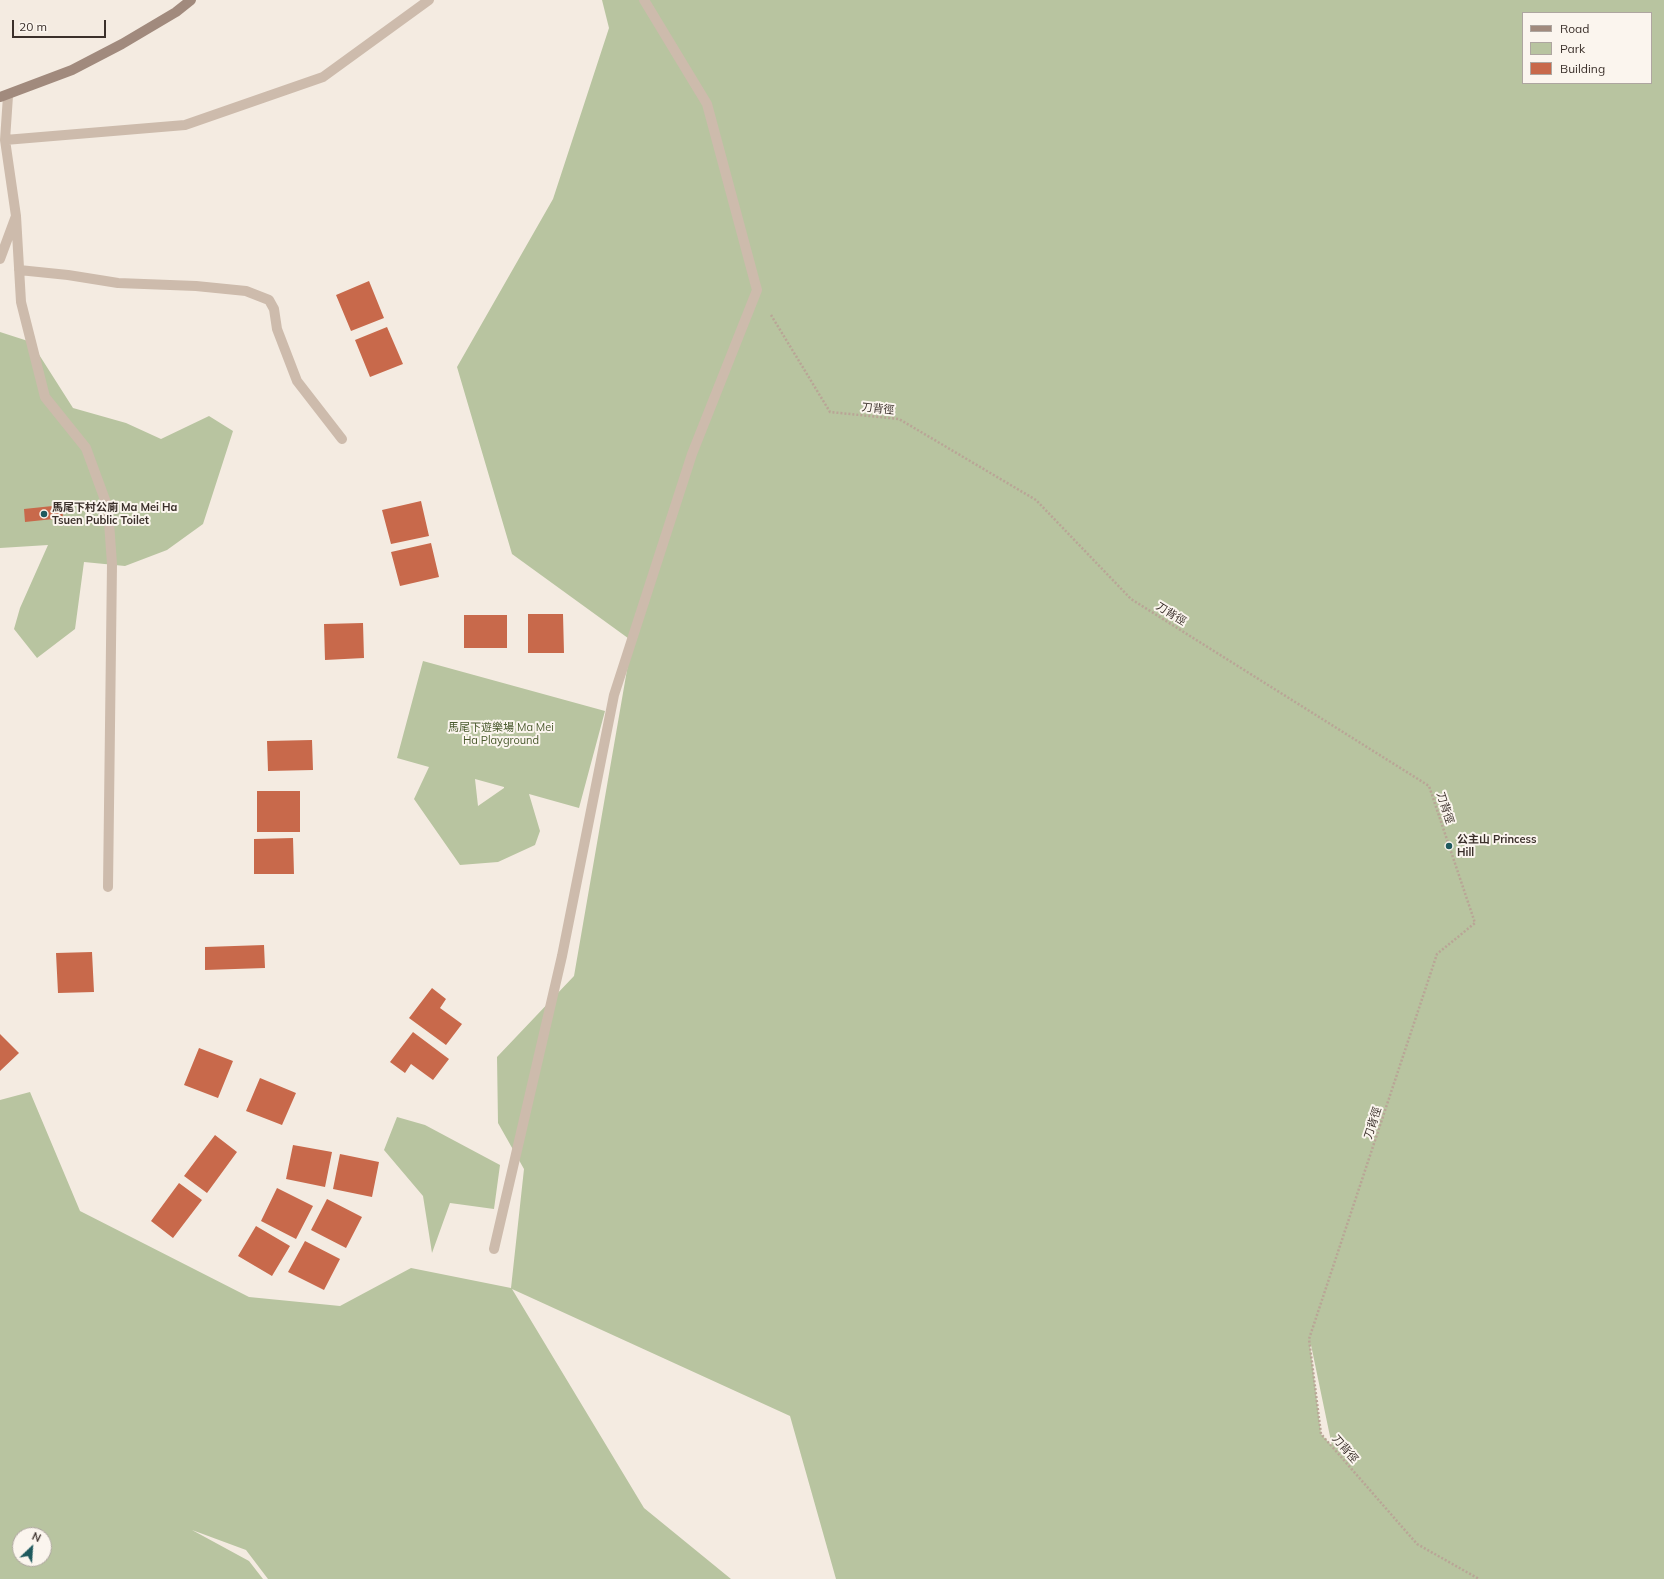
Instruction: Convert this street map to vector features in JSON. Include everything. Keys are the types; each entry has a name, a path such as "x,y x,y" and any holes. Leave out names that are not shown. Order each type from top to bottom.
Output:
{"main road":[{"path":"4,97 72,70 122,44 176,12 191,0"}],"lane":[{"path":"5,140 185,125 323,77 429,0"},
{"path":"494,1249 562,956 614,695 692,454 757,290 707,104 644,0"},
{"path":"4,97 5,140 16,216 21,302 45,397 86,448 108,508 112,564 108,887"},
{"path":"0,259 16,216"},
{"path":"19,270 68,275 118,283 196,286 246,291 269,300 274,309 277,329 297,381 342,439"}],"path":[{"name":"刀背徑","path":"757,290 830,412 899,419 1036,500 1131,599 1429,786 1475,923 1437,954 1309,1339 1321,1434 1416,1544 1479,1579"}],"green space":[{"path":"602,0 1664,0 1664,1579 836,1579 790,1416 512,1289 644,1508 731,1579 268,1579 246,1550 192,1530 249,1561 263,1579 0,1579 0,1100 30,1092 80,1211 249,1297 340,1306 411,1268 511,1288 524,1169 498,1123 497,1057 574,976 632,641 512,554 457,367 553,199 609,28","holes":["1311,1345 1332,1446 1321,1434"]},
{"path":"0,332 31,342 73,408 126,423 161,439 209,416 233,431 203,524 167,550 125,566 84,562 75,629 37,658 14,629 20,608 48,545 0,548"},
{"name":"馬尾下遊樂場 Ma Mei Ha Playground","path":"423,661 605,711 579,808 529,794 540,831 535,845 498,862 460,865 414,799 429,767 397,758","holes":["475,779 504,788 478,806"]},
{"path":"397,1117 425,1125 500,1165 494,1209 450,1203 432,1253 423,1196 384,1150"}],"building":[{"path":"369,281 384,318 351,331 336,295"},
{"path":"387,327 403,364 370,377 355,340"},
{"path":"421,501 429,536 391,544 382,510"},
{"name":"馬尾下村公廁 Ma Mei Ha Tsuen Public Toilet","path":"62,505 63,518 25,522 24,509"},
{"path":"431,543 439,577 400,586 391,552"},
{"path":"528,614 563,614 564,653 528,653"},
{"path":"464,615 507,615 507,648 464,648"},
{"path":"363,623 364,658 325,660 324,624"},
{"path":"312,740 313,770 268,771 267,741"},
{"path":"257,791 300,791 300,832 257,832"},
{"path":"293,838 294,874 254,874 254,839"},
{"path":"264,945 265,968 205,970 205,947"},
{"path":"92,952 94,992 58,993 56,953"},
{"path":"432,988 446,999 440,1008 462,1024 446,1045 409,1018"},
{"path":"413,1032 449,1059 433,1080 411,1064 405,1073 390,1062"},
{"path":"0,1034 19,1053 0,1071"},
{"path":"199,1048 233,1061 218,1098 184,1085"},
{"path":"260,1078 296,1093 282,1125 246,1111"},
{"path":"215,1135 237,1152 207,1193 184,1176"},
{"path":"293,1145 332,1152 325,1187 286,1179"},
{"path":"340,1154 379,1162 372,1197 333,1189"},
{"path":"179,1183 202,1200 173,1238 151,1221"},
{"path":"277,1188 313,1206 296,1239 261,1221"},
{"path":"327,1199 362,1217 346,1248 311,1230"},
{"path":"256,1226 290,1246 272,1276 238,1256"},
{"path":"305,1241 340,1259 324,1290 288,1272"}],"place":[{"name":"馬尾下村公廁 Ma Mei Ha Tsuen Public Toilet","path":"44,514"},
{"name":"公主山 Princess Hill","path":"1449,846"}]}
